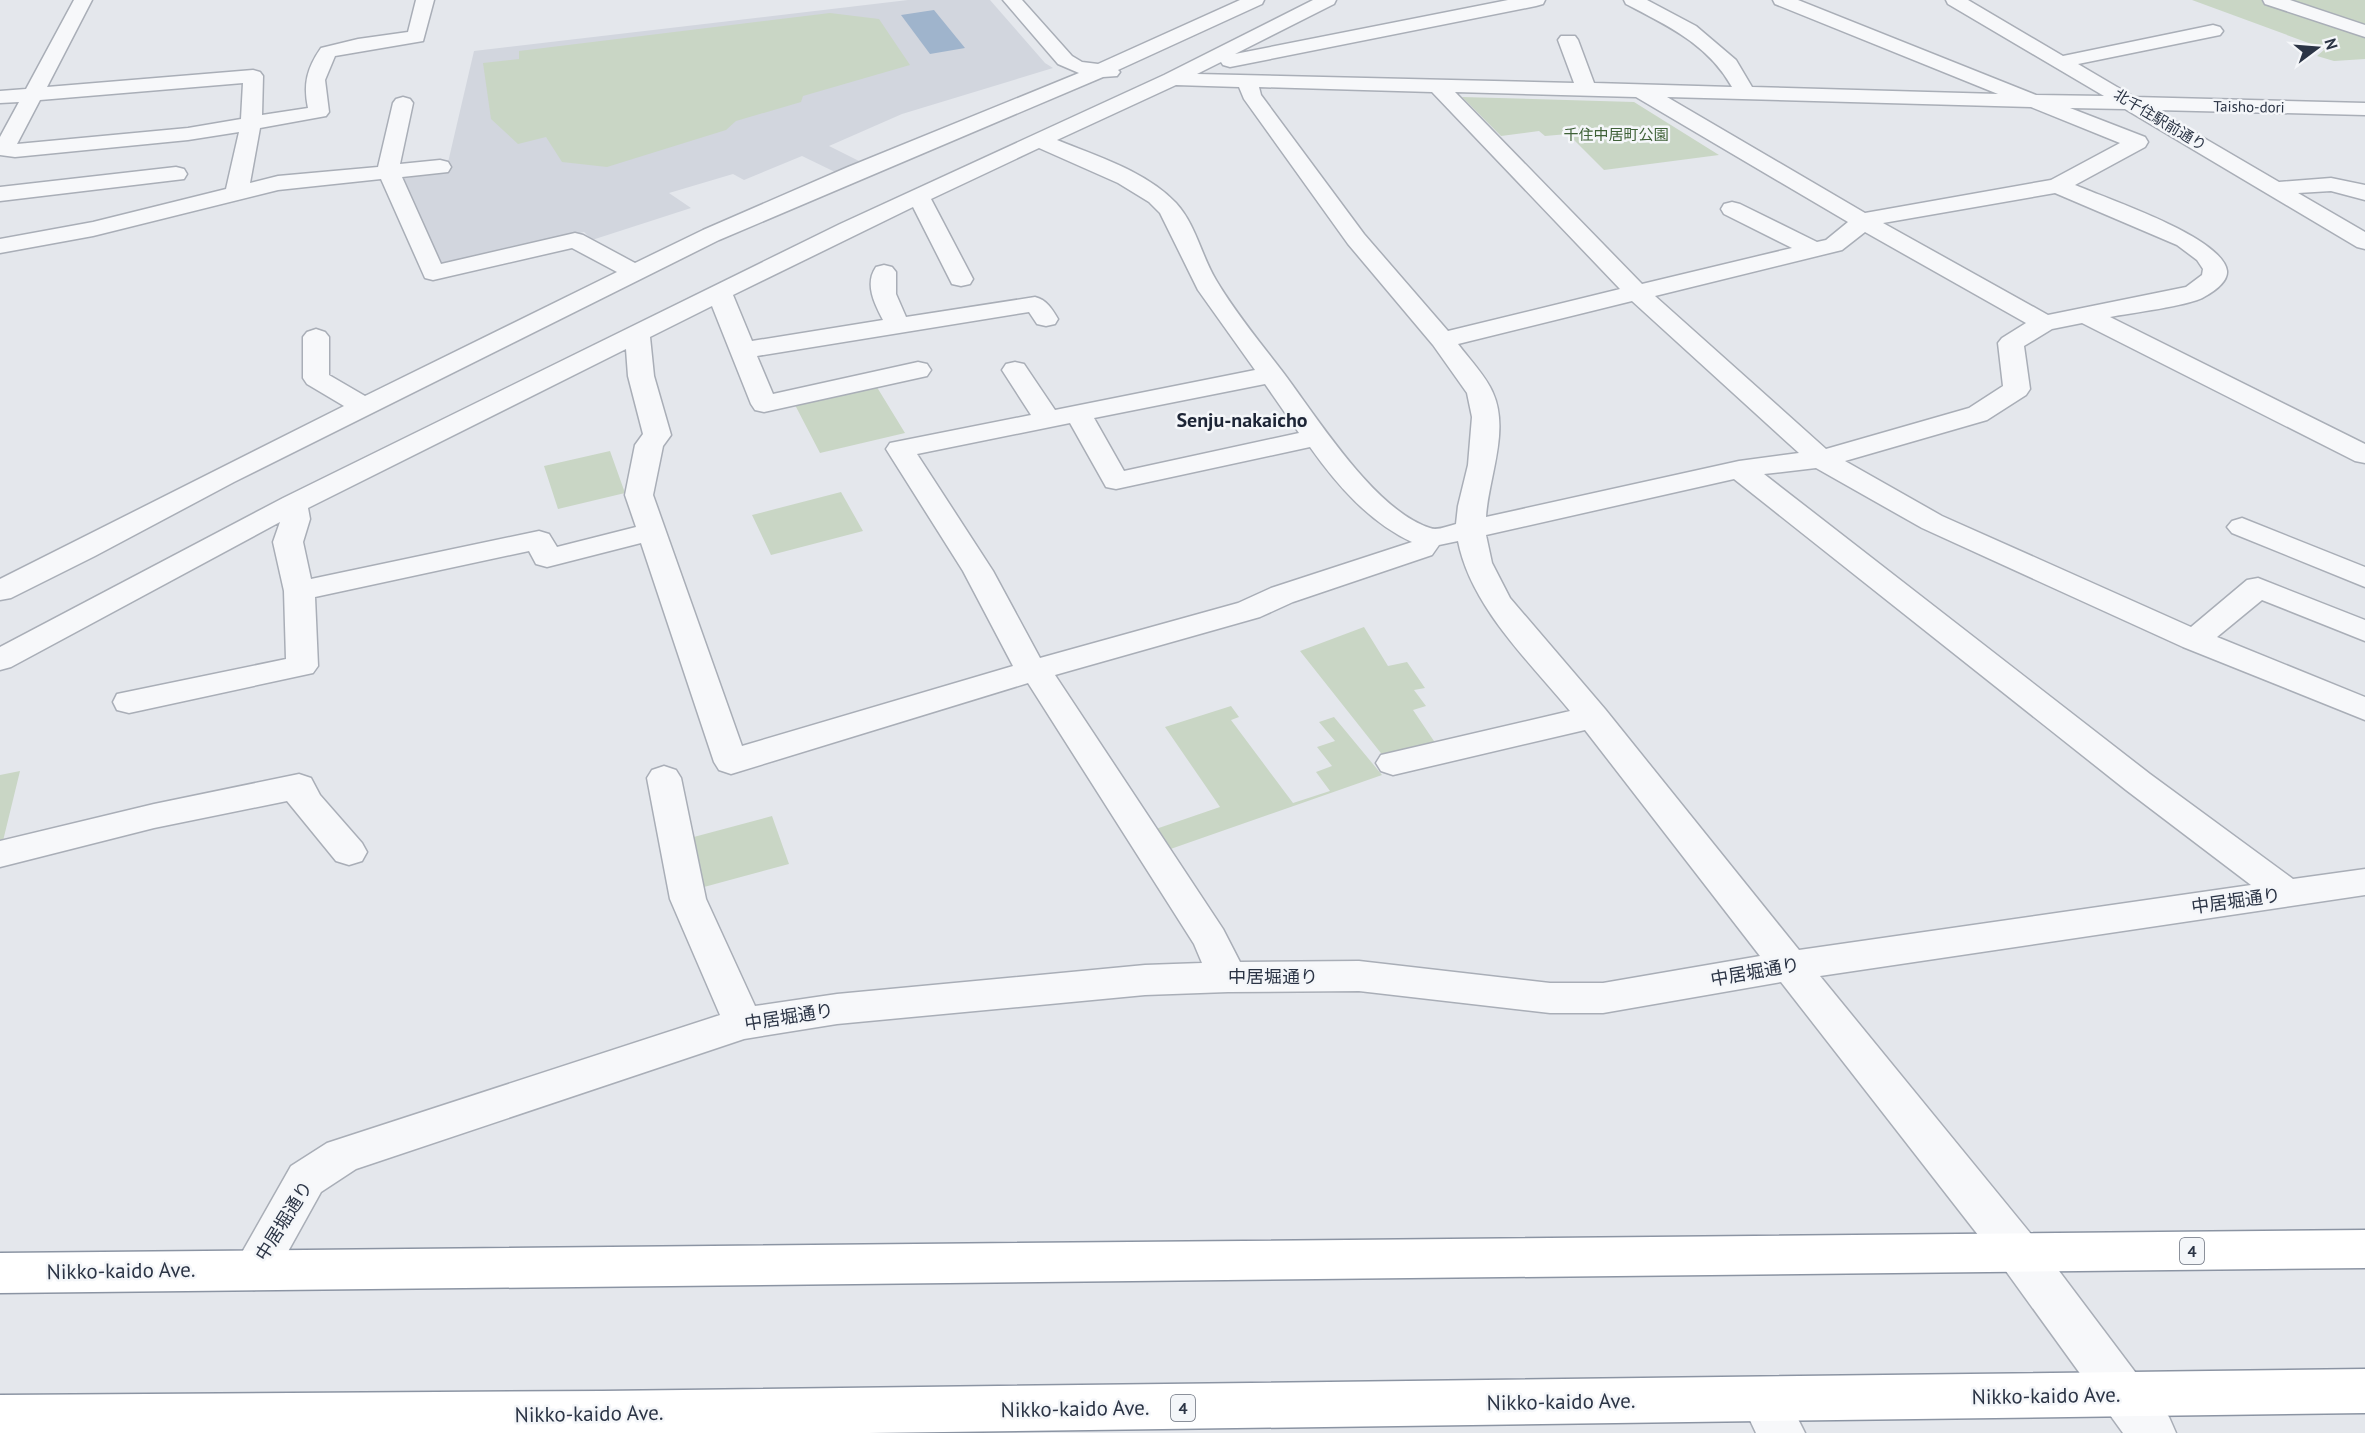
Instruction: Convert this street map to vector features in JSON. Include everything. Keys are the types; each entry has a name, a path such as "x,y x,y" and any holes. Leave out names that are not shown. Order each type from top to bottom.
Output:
{"highway":[{"name":"Nikko-kaido Ave.","path":"0,1272 2365,1249"},
{"name":"Nikko-kaido Ave.","path":"0,1418 603,1424 1772,1416 2125,1395 2365,1391"}],"street":[{"path":"83,0 34,95 2,149 15,151 188,134 319,112 313,90 315,73 328,52 358,45 416,37 425,0"},
{"path":"1011,0 1065,60 1077,67 1097,72"},
{"path":"0,591 711,235 1097,72 1255,0"},
{"path":"0,660 293,504 848,229 1171,79 1327,0"},
{"path":"1171,79 1231,60 1536,0"},
{"path":"1633,0 1689,30 1729,64 1745,93"},
{"path":"1782,0 2137,142"},
{"name":"北千住駅前通り","path":"1955,0 2365,242"},
{"path":"2272,0 2365,31"},
{"path":"2061,62 2213,31"},
{"path":"1568,40 1586,89"},
{"name":"Taisho-dori","path":"1097,72 1171,79 1436,84 2365,110"},
{"path":"0,97 253,76 251,123 237,192"},
{"path":"1247,80 1251,95 1356,239 1442,340 1480,393 1485,417 1482,465 1472,506 1470,530 1477,563 1497,602 1593,717 2019,1253 2152,1433"},
{"path":"1436,84 1637,293 1821,459 1932,522 2194,640 2365,709"},
{"path":"1640,91 2044,324"},
{"path":"403,104 388,171 433,273 575,240 634,272"},
{"path":"166,210 188,134"},
{"path":"1442,340 1834,245 1867,219 2058,186 2137,142 2185,135"},
{"path":"1040,141 1116,174 1156,197 1169,209 1180,228 1194,265 1221,310 1343,471 1377,504 1412,533 1429,538 1739,469 1821,459 1978,414 2017,389 2011,343 2044,324 2193,293 2214,278 2215,268 2206,255 2185,240 2058,186"},
{"path":"0,246 93,229 278,183 440,166"},
{"path":"0,194 176,174"},
{"path":"2276,189 2328,183 2344,184 2365,193"},
{"path":"919,198 961,279"},
{"path":"1732,209 1814,250"},
{"path":"884,272 882,282 884,298 898,326"},
{"path":"720,294 764,404 918,370"},
{"path":"744,350 852,331 1035,304 1046,319"},
{"path":"2084,314 2365,454"},
{"path":"637,334 641,376 657,435 649,445 639,495 731,762 1033,669 1249,610 1282,595 1422,549 1429,538"},
{"path":"316,337 316,378 364,407"},
{"path":"1015,370 1047,419"},
{"path":"1228,977 1210,939 1033,669 978,571 900,448 1271,375"},
{"path":"1077,412 1116,481 1317,437"},
{"path":"1739,469 2138,783 2288,894"},
{"path":"129,702 302,666 299,591 288,542 296,519 293,504"},
{"path":"2242,527 2365,578"},
{"path":"299,591 539,540 547,558 652,532"},
{"path":"2194,640 2258,587 2365,631"},
{"path":"1393,763 1593,717"},
{"path":"664,778 688,899 743,1023"},
{"path":"0,854 154,816 299,786 304,800 349,852"},
{"name":"中居堀通り","path":"254,1270 306,1179 342,1156 743,1023 837,1009 1133,981 1228,977 1359,976 1550,998 1603,998 1789,966 2365,882"}],"shaded area":[{"path":"908,0 990,0 1045,63 1053,68 902,114 829,146 859,161 835,172 802,156 744,180 733,174 669,193 691,208 592,240 584,232 440,266 400,179 446,171 474,51"}],"green space":[{"path":"2192,0 2365,0 2365,59 2334,61 2317,56 2325,49"},
{"path":"830,13 879,19 910,65 803,96 801,102 736,121 726,130 607,167 562,162 546,137 518,144 491,119 483,63 519,59 519,51"},
{"name":"千住中居町公園","path":"1462,97 1634,102 1719,155 1604,170 1568,134 1545,136 1539,131 1501,136"},
{"path":"875,384 905,433 820,453 794,403"},
{"path":"610,451 625,493 558,509 544,466"},
{"path":"841,492 863,531 771,555 752,515"},
{"path":"1364,627 1388,666 1407,662 1425,688 1414,690 1426,706 1413,710 1436,744 1384,757 1300,651"},
{"path":"1231,706 1239,717 1231,720 1293,803 1330,791 1316,772 1332,766 1317,747 1335,741 1319,722 1334,717 1382,775 1162,852 1150,831 1220,807 1165,727"},
{"path":"20,771 2,845 0,846 0,775"},
{"path":"772,816 789,864 704,887 690,838"}],"water":[{"path":"934,10 965,48 930,54 901,15"}],"district":[{"name":"Senju-nakaicho","path":"1242,420"}]}
